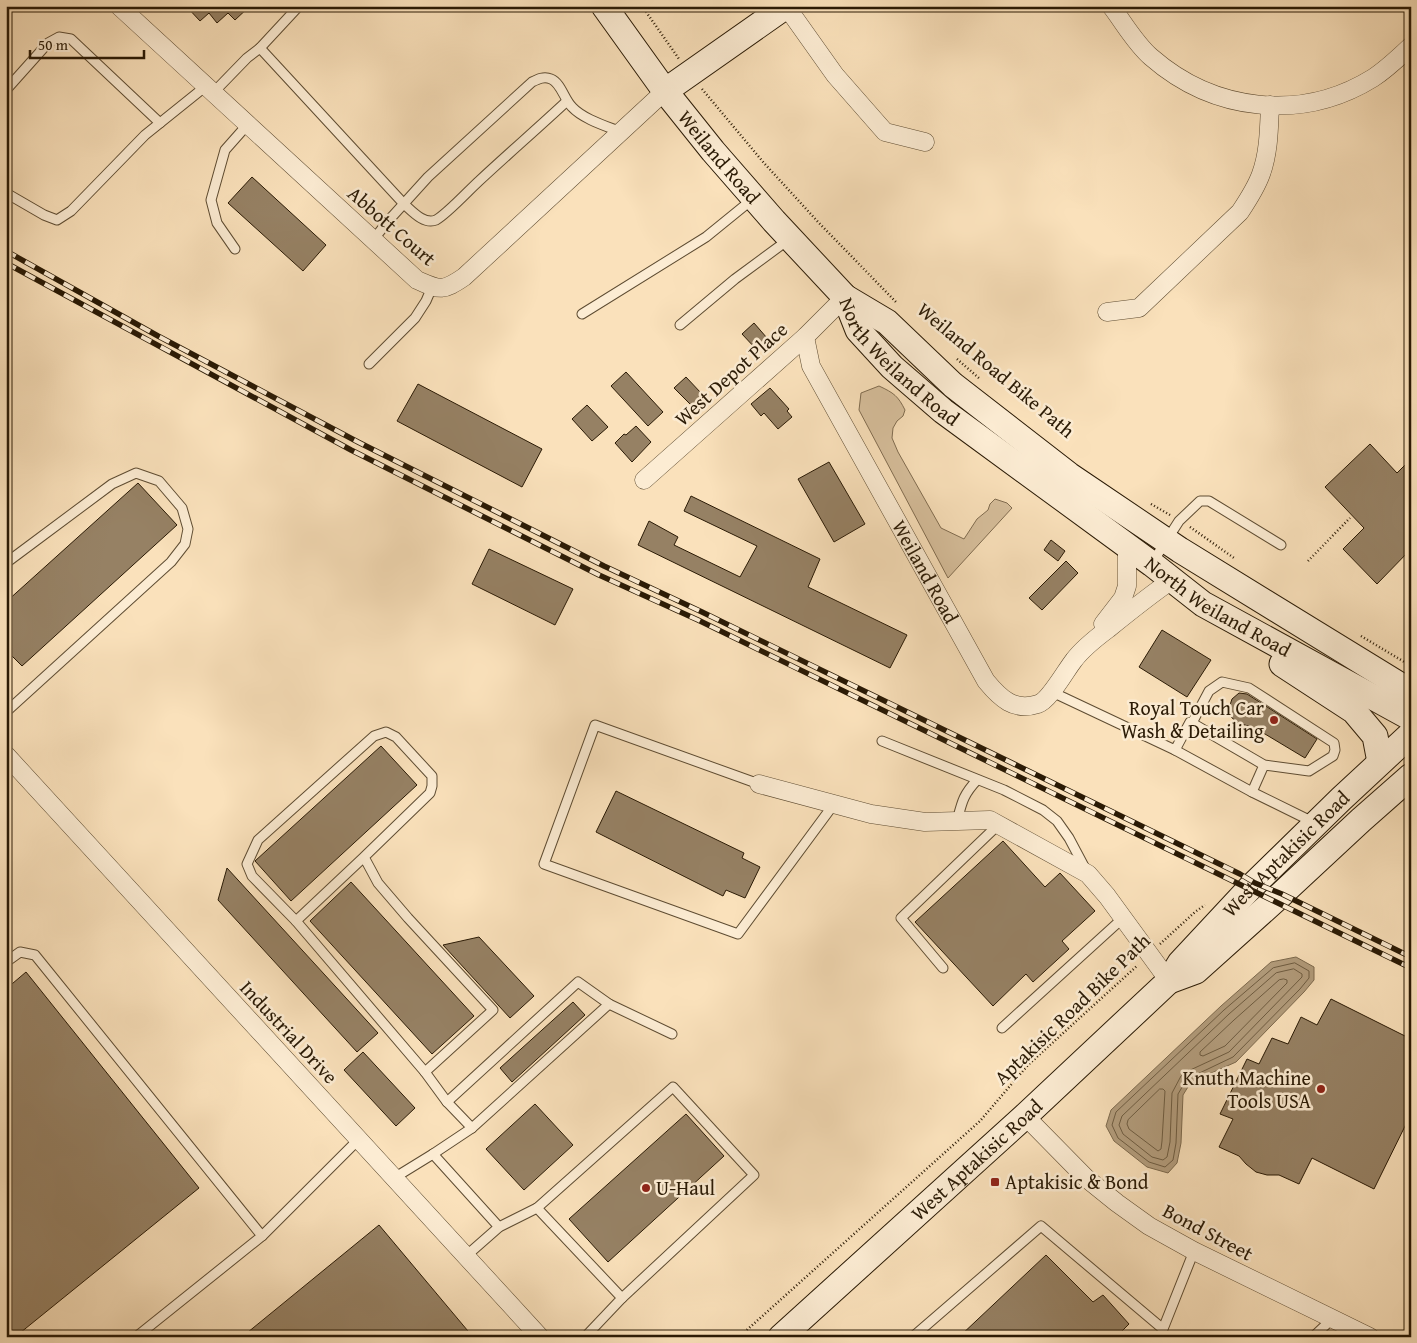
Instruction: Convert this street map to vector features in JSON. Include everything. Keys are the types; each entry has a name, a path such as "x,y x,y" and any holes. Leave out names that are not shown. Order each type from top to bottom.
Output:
{"main road":[{"name":"Weiland Road","path":"604,6 665,91 713,151 845,297"},
{"path":"665,91 786,6"},
{"name":"North Weiland Road","path":"845,297 887,322 953,384 1069,475 1173,531 1411,692"},
{"name":"North Weiland Road","path":"845,297 858,330 892,367 943,411 1152,564 1203,604 1411,718"},
{"path":"1172,580 1192,607 1354,711 1375,736 1380,762"},
{"name":"West Aptakisic Road","path":"781,1337 1169,981 1186,956 1249,889 1411,734"},
{"name":"West Aptakisic Road","path":"1169,981 1196,971 1411,776"}],"street":[{"path":"786,6 835,75 885,132 925,142"},
{"path":"1112,6 1135,39 1150,56 1176,76 1222,98 1249,104 1287,105 1312,103 1345,92 1374,78 1411,46"},
{"name":"Abbott Court","path":"121,7 417,280 436,289 450,286 464,277 665,91"},
{"path":"1106,312 1139,308 1240,212 1262,174 1268,149 1270,105"},
{"name":"West Depot Place","path":"644,480 805,337 845,297"},
{"name":"Weiland Road","path":"805,337 810,366 986,681 999,696 1013,705 1040,704 1052,692 1074,659 1088,645 1139,603 1172,580"},
{"name":"Weiland Road","path":"1088,645 1123,598 1127,586 1127,546"},
{"name":"Industrial Drive","path":"6,756 540,1337"},
{"path":"760,784 871,814 925,822 990,820 1088,874 1107,896 1169,981"},
{"name":"Bond Street","path":"1024,1116 1086,1178 1117,1204 1149,1226 1194,1251 1370,1337"}],"lane":[{"path":"6,193 44,215 57,220 71,211 145,135 210,90 260,48 299,6"},
{"path":"6,90 48,43 59,36 71,39 160,124"},
{"path":"260,48 404,204 419,218 427,221 436,220 449,210 567,101"},
{"path":"373,240 428,177 532,82 541,78 553,80 573,108 592,120 621,132"},
{"path":"235,249 216,223 211,200 224,150 248,124"},
{"path":"582,314 706,237 754,198"},
{"path":"680,325 790,238"},
{"path":"369,364 415,318 432,287"},
{"path":"6,563 112,484 136,473 159,481 182,508 188,530 185,544 171,562 6,712"},
{"path":"1152,564 1173,531 1200,501 1209,501 1281,544"},
{"path":"1176,750 1209,691 1222,682 1249,688 1334,743 1335,750 1333,756 1309,771 1264,765 1192,723"},
{"path":"1052,692 1176,750 1252,792 1316,823"},
{"path":"760,784 595,725 544,864 738,934 834,804"},
{"path":"296,921 430,793 432,776 396,737 386,732 374,736 258,840 247,864 252,876 296,921 425,1072 446,1102 472,1128"},
{"path":"882,741 1004,790 1043,810 1057,821 1069,838 1088,874"},
{"path":"1252,792 1264,765"},
{"path":"957,821 962,800 977,780"},
{"path":"943,968 901,918 998,825"},
{"path":"364,857 378,883 493,1010 425,1072"},
{"path":"1002,1028 1123,918"},
{"path":"6,962 20,952 35,955 262,1236"},
{"path":"446,1102 578,982 609,1004 672,1034"},
{"path":"394,1178 472,1128 609,1004"},
{"path":"466,1256 499,1227 537,1208 673,1088 754,1175 622,1298 585,1337"},
{"path":"136,1337 262,1236 359,1140"},
{"path":"433,1154 499,1227"},
{"path":"537,1208 622,1298"},
{"path":"915,1334 1040,1226 1163,1329 1194,1251"},
{"path":"1313,1337 1332,1319"}],"path":[{"name":"Weiland Road Bike Path","path":"642,6 690,74 764,163 819,223 902,308"},
{"name":"Weiland Road Bike Path","path":"953,356 984,382"},
{"path":"1148,503 1173,531 1236,559"},
{"path":"1308,561 1350,518"},
{"path":"1360,636 1411,666"},
{"name":"Aptakisic Road Bike Path","path":"739,1337 980,1121 1028,1065 1195,912 1208,903"}],"shaded area":[{"path":"879,386 895,395 905,410 903,416 893,428 892,438 941,528 964,539 977,519 988,510 990,504 995,499 1007,503 1012,508 948,578 859,410 861,393"}],"water":[{"path":"1296,957 1314,967 1314,980 1236,1062 1191,1082 1183,1095 1181,1143 1177,1163 1168,1173 1147,1167 1114,1141 1106,1126 1111,1110 1221,1006 1271,962"}],"building":[{"path":"186,6 250,6 235,20 228,13 217,23 209,13 200,21"},
{"path":"252,177 326,245 303,271 228,203"},
{"path":"754,323 767,338 756,349 742,334"},
{"path":"626,372 663,412 648,426 611,386"},
{"path":"686,377 701,393 699,394 702,397 692,406 674,388"},
{"path":"418,384 542,449 522,487 397,421"},
{"path":"770,388 789,409 787,411 792,417 778,429 764,413 761,416 751,404"},
{"path":"587,405 608,427 592,441 572,419"},
{"path":"636,426 651,442 632,462 615,443"},
{"path":"1370,444 1397,473 1411,459 1411,549 1377,584 1343,549 1364,528 1325,487"},
{"path":"829,462 865,524 834,542 798,479"},
{"path":"138,483 177,525 22,666 6,650 6,602"},
{"path":"691,496 820,559 808,587 907,635 890,668 638,545 649,521 678,537 674,545 740,577 757,546 684,511"},
{"path":"1051,540 1065,551 1058,561 1044,550"},
{"path":"489,549 573,589 555,625 472,584"},
{"path":"1066,561 1078,573 1042,610 1029,598"},
{"path":"1162,630 1211,660 1187,697 1139,667"},
{"name":"Royal Touch Car Wash & Detailing","path":"1239,693 1247,694 1317,739 1305,758 1255,728 1238,723 1231,717 1229,708 1232,699"},
{"path":"381,746 417,785 291,901 255,861"},
{"path":"616,791 744,853 742,858 760,867 745,898 726,890 723,896 596,832"},
{"path":"1003,841 1045,887 1060,873 1095,911 1062,941 1069,949 1033,982 1026,974 993,1006 915,922"},
{"path":"227,868 378,1033 357,1052 218,900"},
{"path":"351,882 474,1016 432,1054 310,921"},
{"path":"479,937 534,996 510,1018 443,945"},
{"path":"26,972 199,1188 15,1337 6,1337 6,989"},
{"name":"Knuth Machine Tools USA","path":"1331,999 1411,1039 1411,1114 1374,1189 1312,1158 1299,1184 1279,1175 1267,1175 1256,1172 1239,1156 1219,1147 1233,1119 1220,1114 1247,1059 1259,1064 1272,1038 1288,1044 1301,1017 1317,1025"},
{"path":"573,1002 585,1015 512,1082 500,1068"},
{"path":"363,1052 415,1108 396,1126 344,1070"},
{"path":"535,1104 573,1145 524,1190 486,1149"},
{"name":"U-Haul","path":"686,1114 724,1156 608,1262 569,1219"},
{"path":"379,1225 473,1337 242,1337"},
{"path":"1046,1255 1093,1302 1103,1295 1129,1324 1116,1337 959,1337"}],"railway":[{"path":"6,251 158,336 358,442 604,566 1411,957"},
{"path":"6,263 351,450 599,575 698,620 1411,968"}],"place":[{"name":"Royal Touch Car Wash & Detailing","path":"1274,720"},
{"name":"Knuth Machine Tools USA","path":"1321,1089"},
{"name":"Aptakisic & Bond","path":"995,1182"},
{"name":"U-Haul","path":"646,1188"}]}
